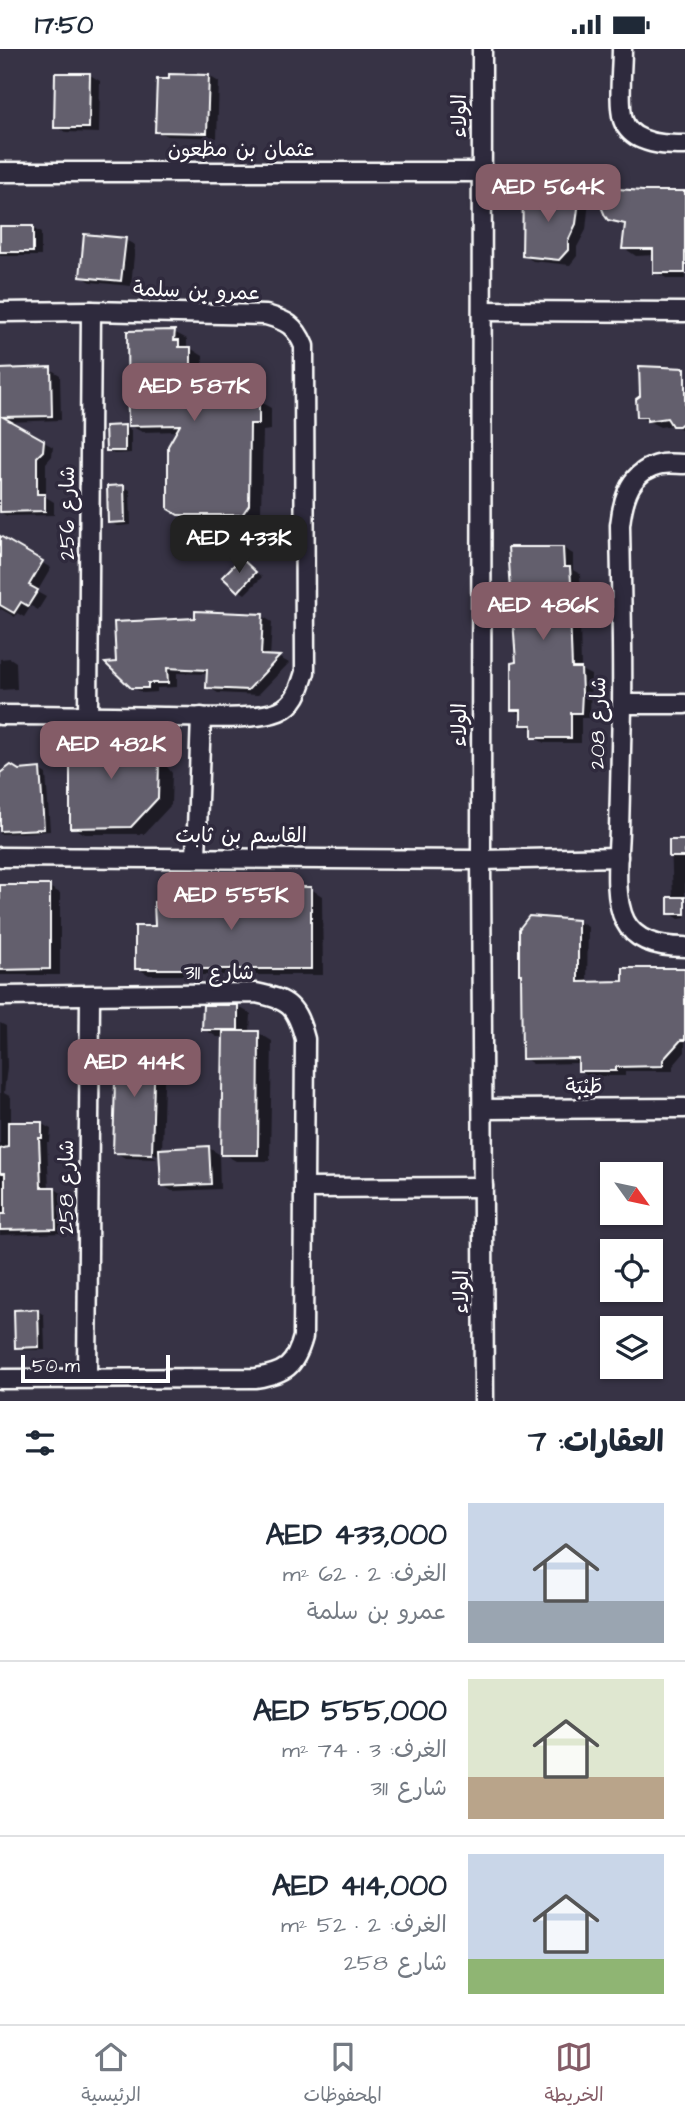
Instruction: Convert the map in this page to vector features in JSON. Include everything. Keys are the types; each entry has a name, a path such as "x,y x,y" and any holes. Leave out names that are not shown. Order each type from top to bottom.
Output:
{"street":[{"name":"الولاء","path":"482,49 481,860 484,1401"},
{"path":"622,49 623,120 628,130 640,139 659,144 685,145"},
{"name":"عثمان بن مظعون","path":"0,172 481,172"},
{"name":"شارع 256","path":"88,715 90,311"},
{"path":"482,311 685,312"},
{"name":"عمرو بن سلمة","path":"0,312 266,315 291,325 298,333 304,346 305,672 293,702 281,711 263,715 0,715"},
{"name":"شارع 208","path":"685,464 662,464 645,471 632,482 623,502 620,525 622,704 618,857 618,901 625,922 635,935 651,943 685,947"},
{"path":"622,704 685,704"},
{"path":"196,857 201,717"},
{"name":"القاسم بن ثابت","path":"0,857 481,860"},
{"path":"481,860 618,857"},
{"name":"شارع 311","path":"0,996 256,993 275,997 293,1007 305,1039 306,1188 303,1337 298,1355 289,1367 276,1375 256,1378 0,1379"},
{"name":"شارع 258","path":"87,1378 90,996"},
{"name":"طَيْبَة","path":"484,1109 685,1108"},
{"path":"306,1188 483,1187"}],"building":[{"path":"55,73 90,73 89,128 54,128"},
{"path":"169,74 209,75 207,133 155,132 157,79 169,79"},
{"path":"593,187 685,191 685,273 653,273 653,249 622,249 625,224 608,220"},
{"path":"523,192 580,193 576,224 568,241 568,250 559,260 522,256"},
{"path":"0,226 33,226 33,252 0,252"},
{"path":"84,234 126,238 121,281 80,277"},
{"path":"175,330 174,340 179,340 179,347 191,347 191,369 236,368 236,375 250,375 250,399 259,399 259,424 250,424 249,505 242,515 178,515 168,509 168,446 180,425 128,426 127,331"},
{"path":"639,366 685,368 685,421 679,426 672,426 667,418 647,421 647,417 637,417 636,399 640,396"},
{"path":"51,367 52,416 3,417 44,440 43,451 37,457 37,494 45,494 45,511 0,512 0,369"},
{"path":"125,425 125,451 106,451 105,426"},
{"path":"124,485 125,522 108,523 107,486"},
{"path":"0,536 43,561 29,585 38,590 28,606 21,602 14,613 0,605"},
{"path":"508,547 563,547 564,567 570,567 573,612 570,612 572,668 581,668 582,693 581,713 571,713 571,738 532,738 532,725 521,725 521,710 511,710 511,663 516,662"},
{"path":"241,558 256,572 238,592 222,577"},
{"path":"195,611 263,614 261,655 280,656 248,690 206,688 207,670 167,668 168,683 148,683 148,688 131,688 105,663 116,662 114,622 195,618"},
{"path":"84,731 97,731 97,736 138,736 159,764 158,798 131,827 70,828 70,741 81,741"},
{"path":"11,765 19,770 40,768 44,829 0,831 0,773"},
{"path":"669,840 685,840 685,857 669,857"},
{"path":"0,885 50,885 50,969 0,970"},
{"path":"225,887 311,887 311,969 135,969 135,926 155,926 154,902 225,902"},
{"path":"668,897 685,897 685,914 668,914"},
{"path":"529,916 578,920 578,982 623,981 623,968 685,968 685,1040 681,1040 663,1060 663,1066 616,1067 616,1071 578,1071 578,1058 522,1059 519,929"},
{"path":"203,1005 238,1005 238,1030 202,1030"},
{"path":"223,1031 259,1031 258,1155 221,1155"},
{"path":"116,1045 155,1046 152,1154 113,1153"},
{"path":"8,1122 42,1122 42,1138 39,1138 41,1187 55,1187 56,1229 0,1230 0,1214 5,1214 5,1173 0,1173 0,1149 8,1147"},
{"path":"209,1146 211,1184 161,1186 159,1149"},
{"path":"38,1309 39,1347 15,1348 14,1310"}]}
